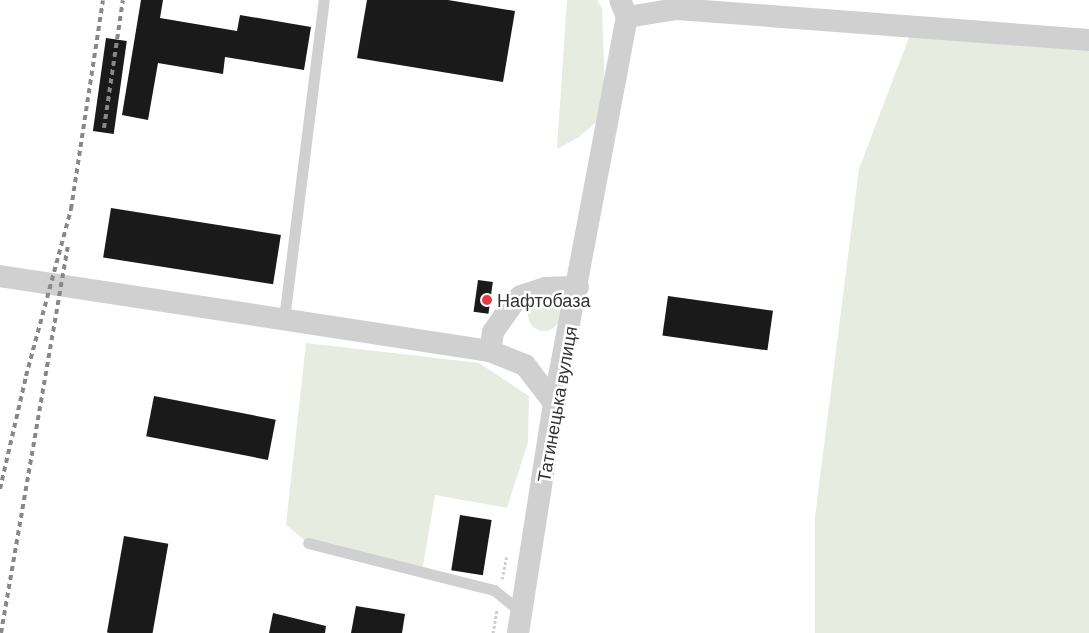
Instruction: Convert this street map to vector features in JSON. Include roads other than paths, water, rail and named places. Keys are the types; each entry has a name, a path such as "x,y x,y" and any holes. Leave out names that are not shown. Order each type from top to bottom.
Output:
{"street":[{"path":"624,8 677,9 1089,40"},
{"name":"Татинецька вулиця","path":"520,623 554,403 578,287 624,8"},
{"path":"0,276 490,351 525,365 554,403"},
{"path":"490,351 493,332 513,303 522,296 545,288 578,287"}],"lane":[{"path":"284,319 324,0"},
{"path":"308,543 494,590 520,623"}],"railway":[{"path":"0,489 26,376 71,209 103,0"},
{"path":"104,128 123,0"},
{"path":"1,633 68,246"}],"place":[{"name":"Нафтобаза","path":"487,300"}]}
